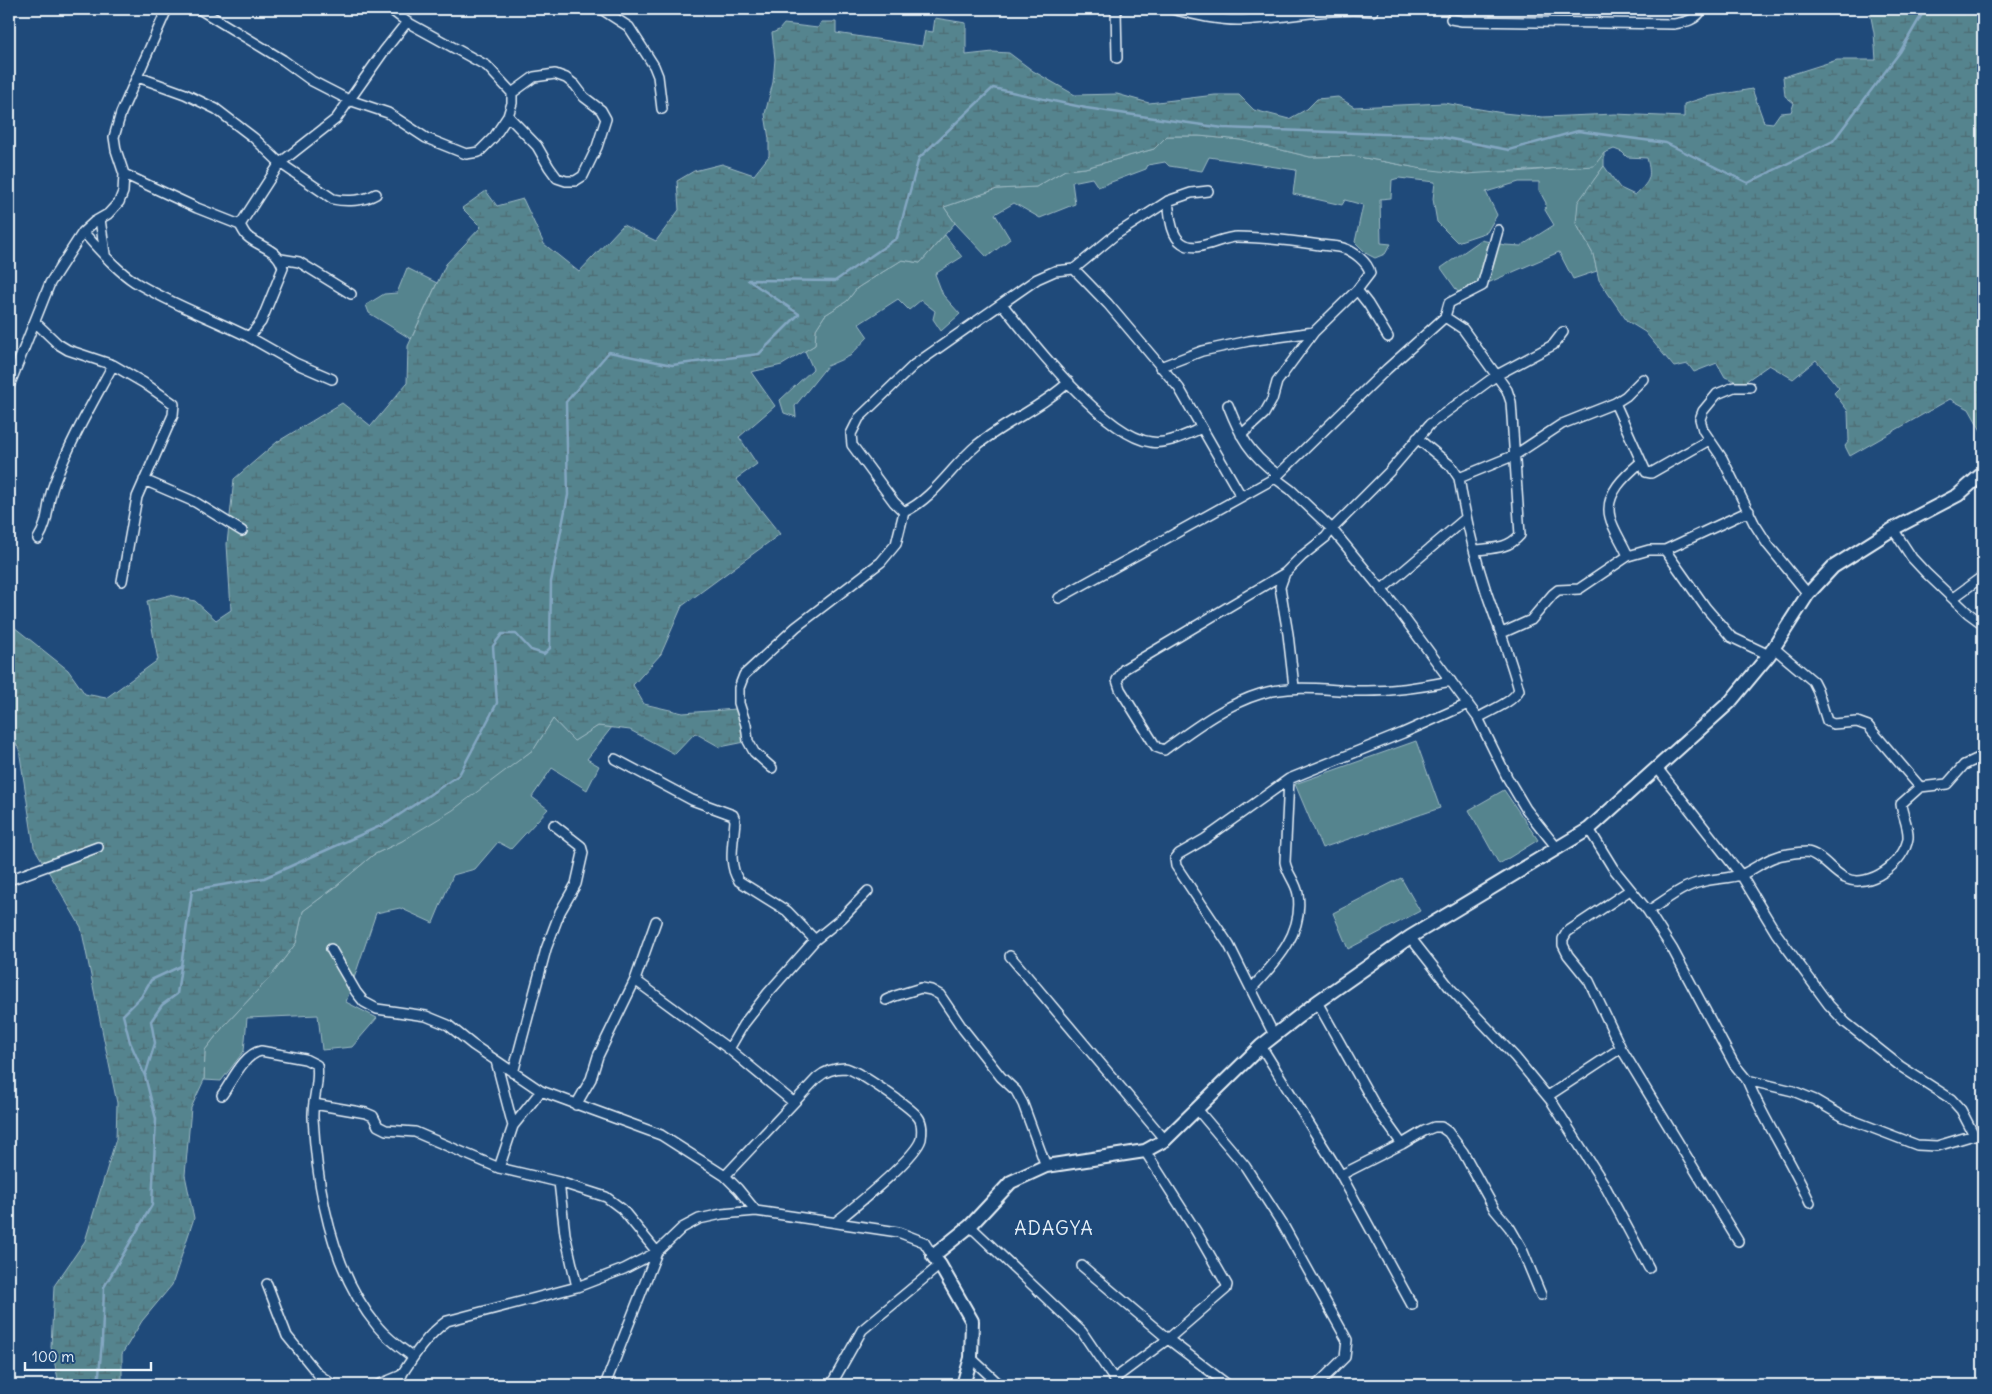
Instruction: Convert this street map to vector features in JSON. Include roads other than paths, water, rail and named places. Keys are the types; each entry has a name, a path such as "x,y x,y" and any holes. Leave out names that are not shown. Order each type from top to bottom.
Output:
{"street":[{"path":"9,386 50,283 83,232 108,214 118,202 123,192 124,174 114,137 121,113 167,9"},
{"path":"199,9 275,54 312,81 349,100 388,113 426,138 466,154 479,152 494,137 508,116 512,103 512,93 487,66 407,22 390,9"},
{"path":"601,9 629,27 654,66 658,76 662,109"},
{"path":"1116,9 1117,58"},
{"path":"1172,9 1197,16 1242,20 1344,10 1372,11"},
{"path":"1450,19 1462,21 1674,24 1690,20 1700,14 1702,9"},
{"path":"240,225 280,163 336,119 407,22"},
{"path":"508,116 537,146 557,178 566,182 575,181 583,176 597,147 606,119 601,110 584,97 575,85 566,78 555,74 534,77 512,93"},
{"path":"138,77 185,94 216,109 254,138 280,163 332,199 342,201 369,198 376,194"},
{"path":"124,174 197,208 240,225 247,235 281,259 283,268 280,276 261,322 249,338"},
{"path":"904,512 894,502 852,445 852,434 858,418 914,365 1037,279 1055,271 1074,269 1115,235 1168,201 1191,193 1208,191"},
{"path":"1168,201 1171,221 1176,235 1181,242 1190,247 1235,237 1309,243 1343,248 1369,267 1370,273 1358,290 1314,332 1277,382 1272,400 1264,414 1241,435"},
{"path":"100,219 104,254"},
{"path":"1059,598 1277,477 1380,375 1445,317 1449,303 1482,286 1498,230"},
{"path":"83,232 116,266 135,282 172,302 332,379"},
{"path":"281,259 299,262 351,294"},
{"path":"1074,269 1108,304 1179,388 1241,496"},
{"path":"1358,290 1388,337"},
{"path":"1002,304 1029,339 1069,382 1108,421 1121,430 1151,442 1164,442 1202,428"},
{"path":"1445,317 1463,329 1507,390 1511,402 1520,535 1513,543 1504,547 1476,550"},
{"path":"35,322 58,344 68,350 113,365 144,383 174,404 173,415 137,497 122,581"},
{"path":"1160,367 1202,351 1249,341 1314,332"},
{"path":"1450,681 1416,687 1360,691 1294,687 1259,694 1219,713 1164,750 1156,747 1148,737 1120,689 1117,680 1124,669 1284,573 1302,556 1326,538 1332,529 1388,472 1430,424 1497,375 1553,345 1563,332"},
{"path":"38,538 45,528 53,484 87,413 113,365"},
{"path":"1459,478 1515,455 1562,424 1615,403 1626,396 1643,379"},
{"path":"772,768 754,752 748,741 746,725 739,703 739,688 744,675 796,627 881,562 896,544 904,512 921,501 975,447 996,430 1044,403 1069,382"},
{"path":"1750,388 1734,387 1717,394 1703,411 1700,419 1703,430 1722,458 1768,545 1808,594"},
{"path":"1615,403 1646,472 1651,473 1709,440"},
{"path":"1228,406 1248,448 1260,462 1332,529 1468,704 1478,718 1507,777 1526,809 1557,848"},
{"path":"1417,438 1451,466 1459,478 1466,518 1487,594 1502,633 1519,690 1508,701 1478,718"},
{"path":"1628,556 1610,518 1609,511 1612,498 1620,482 1641,462"},
{"path":"831,1385 862,1330 936,1261 1012,1182 1046,1166 1146,1151 1165,1140 1261,1046 1317,1002 1410,937 1588,830 1658,769 1730,702 1771,651 1808,594 1833,567 1894,529 1958,495 1983,473"},
{"path":"144,480 196,502 242,530"},
{"path":"1502,633 1530,620 1558,590 1579,589 1628,556 1649,550 1664,550 1749,511"},
{"path":"1381,590 1466,518"},
{"path":"1894,529 1912,558 1968,613 1983,624"},
{"path":"1664,550 1706,608 1731,637 1771,651 1813,681 1828,720 1833,724 1857,722 1868,726 1920,787"},
{"path":"1284,573 1280,587 1294,687"},
{"path":"1953,598 1983,576"},
{"path":"1274,1035 1229,945 1176,866 1175,859 1179,854 1205,839 1289,779 1403,733 1468,704"},
{"path":"1648,911 1688,886 1741,875 1773,857 1784,854 1807,852 1815,855 1846,878 1854,881 1867,880 1885,871 1898,859 1906,848 1908,836 1901,804 1920,787 1946,784 1964,765 1983,756"},
{"path":"615,759 692,800 733,815 736,820 732,860 734,874 739,882 786,911 815,940"},
{"path":"1658,769 1741,875 1776,933 1829,1005 1846,1023 1900,1066 1952,1099 1979,1136 1937,1146 1917,1145 1844,1117 1815,1100 1793,1091 1747,1080"},
{"path":"1251,989 1277,962 1297,926 1298,893 1286,870 1285,862 1289,779"},
{"path":"513,1073 546,949 560,912 576,884 583,853 581,846 554,825"},
{"path":"1588,830 1613,868 1648,911 1673,950 1734,1064 1747,1080 1760,1110 1798,1176 1810,1203"},
{"path":"9,880 98,847"},
{"path":"1630,890 1567,932 1563,939 1563,945 1568,956 1589,981 1621,1048 1738,1241"},
{"path":"729,1049 743,1025 763,999 815,940 842,918 868,891"},
{"path":"576,1105 591,1078 598,1056 635,980 656,921"},
{"path":"1410,937 1450,988 1515,1057 1548,1096 1604,1184 1648,1268"},
{"path":"331,948 356,992 364,1002 377,1009 426,1016 448,1025 496,1061 541,1091 661,1135 725,1176 756,1211"},
{"path":"1010,956 1165,1140"},
{"path":"635,980 729,1049 793,1102"},
{"path":"886,1000 921,988 931,990 940,995 962,1029 1016,1091 1023,1104 1046,1166"},
{"path":"1317,1002 1378,1109 1402,1144"},
{"path":"1261,1046 1341,1175 1412,1305"},
{"path":"1548,1096 1621,1048"},
{"path":"222,1095 254,1052 261,1051 305,1059 317,1065 318,1074 313,1115 316,1159 321,1189 337,1250 356,1296 378,1328 412,1357"},
{"path":"496,1061 513,1126"},
{"path":"725,1176 793,1102 824,1072 832,1069 847,1068 903,1104 919,1118 922,1125 917,1148 878,1187 836,1222"},
{"path":"499,1168 513,1126 541,1091"},
{"path":"314,1104 366,1113 373,1116 378,1126 386,1130 415,1132 499,1168 559,1182 606,1197 616,1203 656,1252"},
{"path":"1197,1110 1246,1166 1283,1225 1347,1340 1345,1357 1317,1385"},
{"path":"1341,1175 1424,1131 1434,1127 1441,1127 1448,1132 1463,1152 1495,1210 1510,1228 1521,1247 1541,1295"},
{"path":"970,1226 1082,1332 1116,1382 1168,1339 1226,1288 1227,1285 1146,1151"},
{"path":"559,1182 565,1234 577,1287"},
{"path":"395,1385 412,1357 435,1330 447,1321 577,1287 624,1269 656,1252 682,1228 699,1219 722,1214 756,1211 898,1232 924,1242 972,1321 972,1358 963,1385"},
{"path":"605,1385 656,1252"},
{"path":"1082,1266 1168,1339 1228,1385"},
{"path":"267,1284 287,1336 318,1374 333,1385"},
{"path":"972,1358 1000,1385"},
{"path":"378,1385 402,1374"}],"waterway":[{"path":"98,1385 104,1287 152,1205 156,1119 145,1076 155,1043 151,1021 162,1005 177,994 192,890 264,878 387,823 459,775 497,703 493,646 502,634 516,634 531,650 544,654 550,648 551,582 568,495 566,402 609,352 672,365 759,354 799,314 748,280 835,281 897,238 919,158 993,88 1086,108 1223,128 1436,136 1509,150 1578,131 1666,143 1748,183 1833,141 1900,52 1925,9"},
{"path":"145,1076 130,1042 123,1015 141,997 151,980 181,966"}],"district":[{"name":"ADAGYA","path":"1054,1228"}]}
